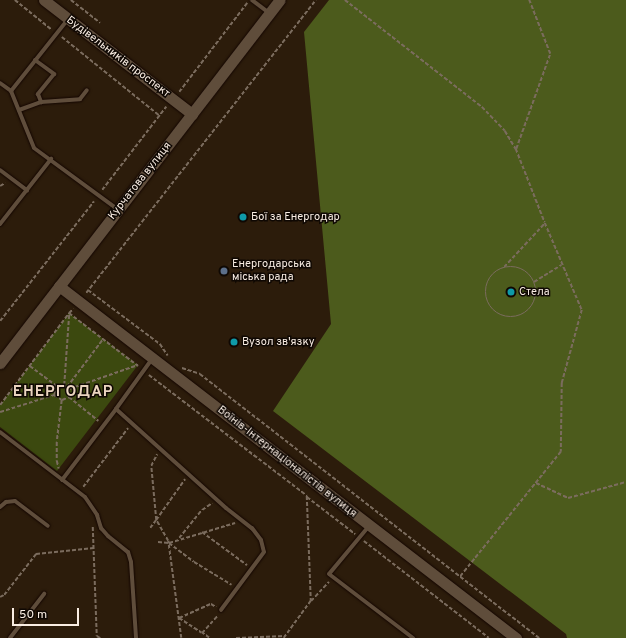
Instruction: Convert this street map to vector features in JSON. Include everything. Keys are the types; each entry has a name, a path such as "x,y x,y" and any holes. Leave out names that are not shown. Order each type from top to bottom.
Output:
{"street":[{"name":"Будівельників проспект","path":"44,0 192,114"},
{"name":"Курчатова вулиця","path":"0,363 117,209 280,0"},
{"name":"Воїнів-Інтернаціоналістів вулиця","path":"59,286 516,638"}],"lane":[{"path":"251,0 270,14"},
{"path":"11,91 68,19"},
{"path":"35,60 54,74 38,94 41,102"},
{"path":"0,83 11,91 34,148 51,159 117,209"},
{"path":"19,110 41,102 80,99 88,90"},
{"path":"0,224 51,159"},
{"path":"0,170 27,190"},
{"path":"62,480 116,410 153,358"},
{"path":"116,410 217,500 252,528 261,540 264,552 221,610"},
{"path":"0,432 85,497 97,515 101,528 108,536 128,552 131,562 136,638"},
{"path":"0,507 6,502 15,501 48,526"},
{"path":"369,526 329,574 413,638"},
{"path":"10,638 44,594"}],"path":[{"path":"15,0 160,116"},
{"path":"71,0 100,23"},
{"path":"0,322 251,0"},
{"path":"0,405 78,302 316,0"},
{"path":"345,0 482,107 500,124 516,148 544,222 582,310 562,384 561,452 460,577"},
{"path":"516,148 550,54 529,0"},
{"path":"504,267 520,268 528,272 534,282 536,296 533,304 528,311 516,316 503,316 490,306 486,291 491,276 504,267 544,222"},
{"path":"534,282 562,264"},
{"path":"88,290 160,344 168,357"},
{"path":"70,313 489,638"},
{"path":"64,385 70,313"},
{"path":"67,387 103,339"},
{"path":"29,366 57,386 64,385 67,387 69,389 69,397"},
{"path":"69,389 138,366"},
{"path":"179,366 200,374 539,638"},
{"path":"54,395 57,386"},
{"path":"0,412 54,395 62,400"},
{"path":"62,400 69,397"},
{"path":"69,397 104,425"},
{"path":"62,400 57,461 62,480"},
{"path":"78,493 132,424"},
{"path":"160,449 151,466 156,520 169,543 181,638"},
{"path":"150,528 188,474"},
{"path":"536,483 568,498 626,482"},
{"path":"307,496 311,601"},
{"path":"179,538 202,510 217,500"},
{"path":"93,509 97,636 95,638"},
{"path":"158,542 169,543 179,538 226,527 242,520"},
{"path":"202,532 252,568"},
{"path":"169,543 194,562 237,588"},
{"path":"0,597 4,595 36,554 94,548"},
{"path":"236,638 284,637 311,601 334,578"},
{"path":"179,618 210,604 221,610 202,633"},
{"path":"179,618 209,638"}],"green space":[{"path":"329,0 626,0 626,638 567,638 566,634 273,411 331,324 304,32"},
{"path":"69,313 138,365 57,471 0,427 0,405"}],"place":[{"name":"Бої за Енергодар","path":"243,217"},
{"name":"Енергодарська міська рада","path":"224,271"},
{"name":"Стела","path":"511,292"},
{"name":"Вузол зв'язку","path":"234,342"}],"district":[{"name":"ЕНЕРГОДАР","path":"63,393"}]}
